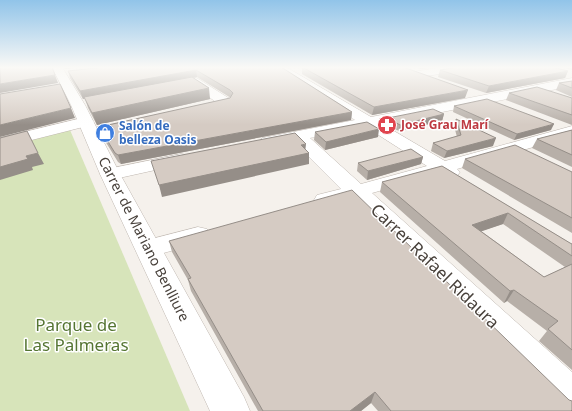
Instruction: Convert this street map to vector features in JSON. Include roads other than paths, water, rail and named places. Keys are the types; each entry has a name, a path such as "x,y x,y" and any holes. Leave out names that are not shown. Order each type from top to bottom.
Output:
{"street":[{"path":"166,88 175,86"},
{"path":"202,86 225,102 202,107"},
{"path":"311,86 464,180"},
{"path":"253,145 534,90 544,86"},
{"path":"534,90 557,97"},
{"path":"463,91 507,107"},
{"path":"0,143 77,98"},
{"name":"Carrer de Mariano Benlliure","path":"77,98 110,174 149,248 230,411"},
{"path":"432,109 459,122"},
{"path":"550,123 572,131"},
{"path":"305,205 443,168 572,131"},
{"name":"Carrer Rafael Ridaura","path":"298,136 572,396"},
{"path":"492,138 532,158"},
{"path":"110,174 193,157"},
{"path":"149,248 216,230"}],"place":[{"name":"José Grau Marí","path":"387,125"},
{"name":"Salón de belleza Oasis","path":"105,133"}],"park label":[{"name":"Parque de Las Palmeras","path":"76,335"}]}
